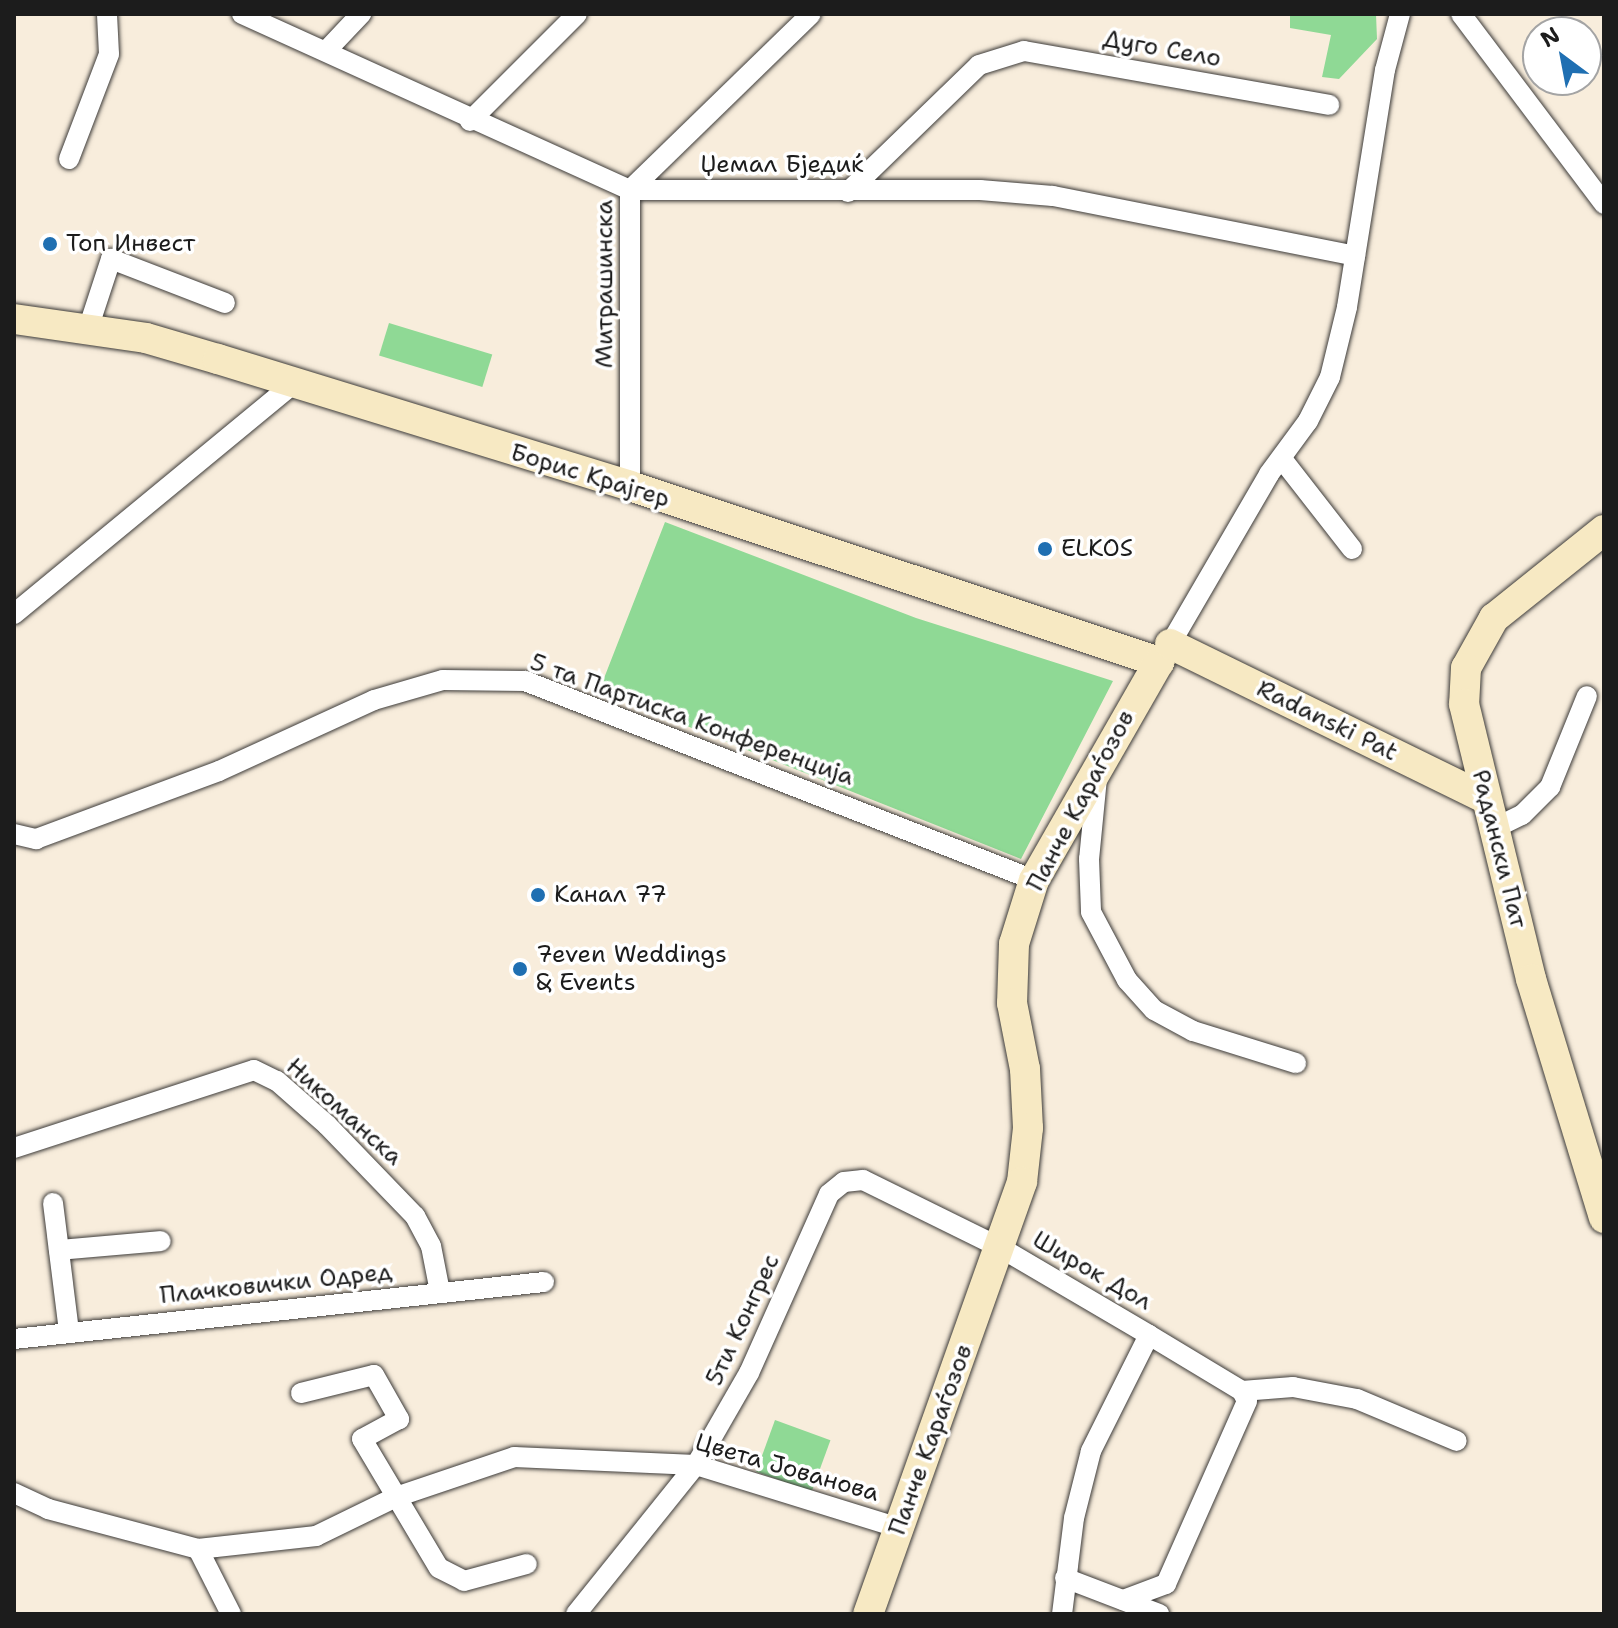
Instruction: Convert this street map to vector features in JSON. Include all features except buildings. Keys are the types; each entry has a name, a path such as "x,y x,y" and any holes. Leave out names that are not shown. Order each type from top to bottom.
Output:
{"street":[{"path":"69,159 109,54 107,14"},
{"name":"Џемал Бједиќ","path":"242,14 327,50 470,121 630,190 980,190 1053,196 1355,256"},
{"path":"327,50 361,14"},
{"path":"470,121 577,14"},
{"name":"Митрашинска","path":"630,486 630,190 811,14"},
{"path":"1461,14 1604,204"},
{"name":"Панче Караѓозов","path":"868,1614 1022,1182 1028,1128 1025,1069 1012,1003 1014,944 1034,880 1099,761 1330,377 1398,20"},
{"name":"Дуго Село","path":"848,192 979,65 1024,51 1329,105"},
{"path":"88,329 111,259 225,303"},
{"name":"Борис Крајгер","path":"14,319 146,338 1165,653"},
{"path":"14,614 292,385"},
{"path":"1282,459 1352,549"},
{"name":"Радански Пат","path":"1604,530 1513,599 1477,642 1466,668 1464,704 1484,798 1495,828 1531,979 1604,1218"},
{"name":"Radanski Pat","path":"1165,653 1484,798"},
{"name":"5 та Партиска Конференција","path":"14,834 36,839 64,829 219,771 374,700 443,680 525,681 1034,880"},
{"path":"1495,828 1522,815 1550,787 1587,696"},
{"path":"1099,761 1089,859 1091,912 1127,980 1154,1010 1193,1031 1296,1063"},
{"name":"Никоманска","path":"14,1148 254,1070 277,1081 327,1125 415,1216 431,1246 440,1292"},
{"name":"5ти Конгрес","path":"576,1614 696,1465 749,1373 829,1194 844,1182 863,1180 1001,1248"},
{"path":"53,1203 69,1332"},
{"path":"59,1250 161,1241"},
{"name":"Широк Дол","path":"1001,1248 1149,1335 1091,1451 1065,1578 1062,1614"},
{"name":"Плачковички Одред","path":"14,1339 544,1282"},
{"path":"1123,1600 1166,1584 1247,1401 1242,1391 1149,1335"},
{"path":"301,1393 374,1375 399,1419 362,1439 439,1568 464,1581 527,1564"},
{"path":"1242,1391 1293,1387 1357,1399 1457,1441"},
{"name":"Цвета Јованова","path":"14,1493 48,1509 198,1549 316,1536 396,1497 514,1457 696,1465 899,1528"},
{"path":"198,1549 231,1614"},
{"path":"1065,1578 1159,1614"}],"green space":[{"path":"1290,14 1376,14 1377,39 1339,79 1322,77 1331,35 1290,28"},
{"path":"389,323 492,355 482,387 379,356"},
{"path":"665,522 916,618 1113,681 1021,859 599,691"},
{"path":"775,1420 830,1440 812,1492 756,1472"}],"place":[{"name":"Топ Инвест","path":"50,244"},
{"name":"ELKOS","path":"1045,549"},
{"name":"Канал 77","path":"538,895"},
{"name":"7even Weddings & Events","path":"520,969"}]}
